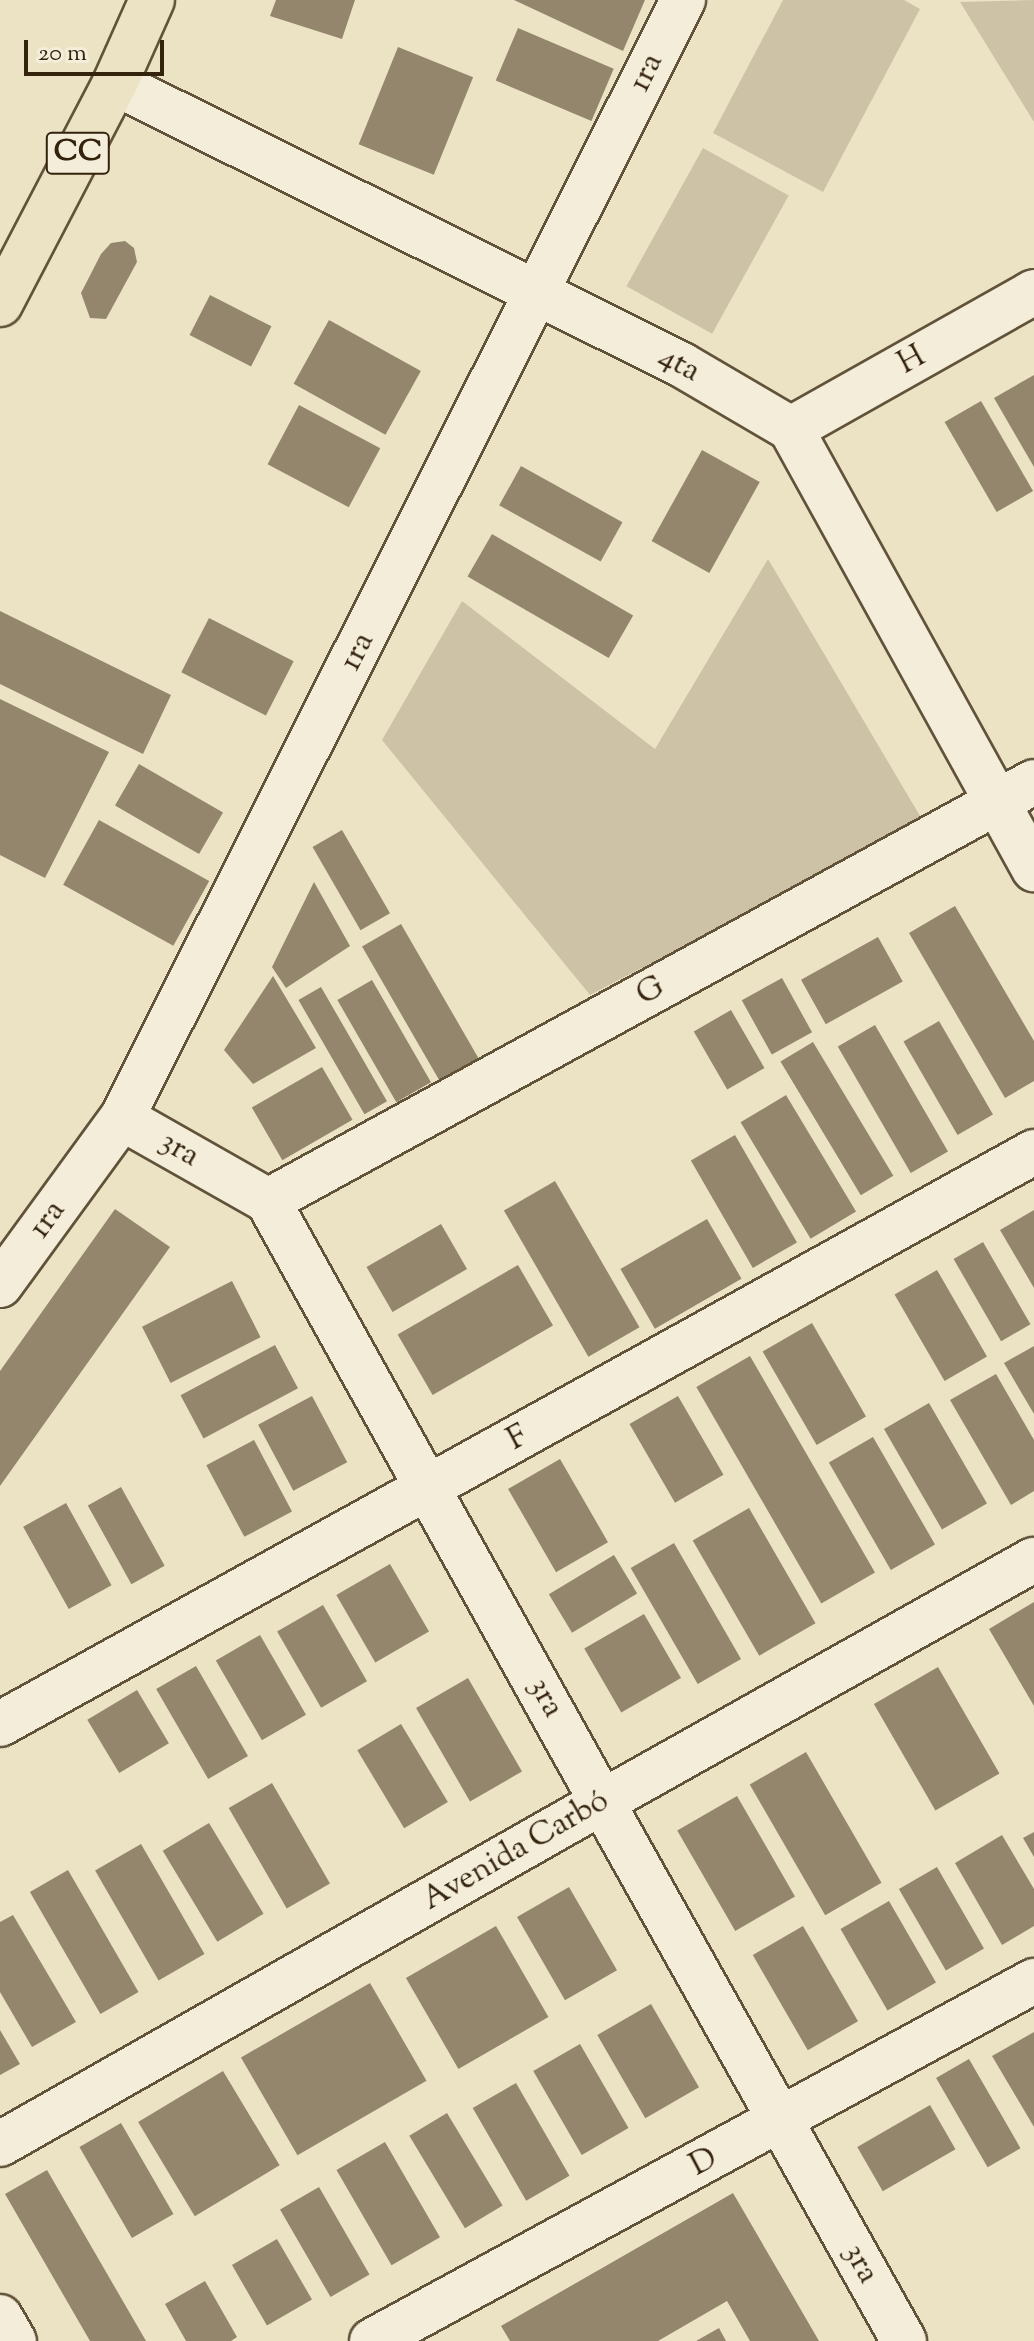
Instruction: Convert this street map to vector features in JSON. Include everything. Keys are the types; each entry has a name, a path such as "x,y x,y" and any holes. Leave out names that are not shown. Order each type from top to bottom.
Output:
{"main road":[{"name":"CC","path":"0,304 115,83 152,0"}],"street":[{"name":"1ra","path":"0,1285 122,1118 537,297 683,0"},
{"name":"4ta","path":"115,83 537,297 682,365 791,429"},
{"name":"H","path":"791,429 1034,292"},
{"path":"791,429 1016,792 1034,869"},
{"name":"G","path":"268,1201 1016,792"},
{"name":"3ra","path":"122,1118 268,1201 431,1488 602,1802 904,2341"},
{"name":"F","path":"0,1724 1034,1152"},
{"name":"Avenida Carbó","path":"0,2144 1034,1560"},
{"name":"D","path":"372,2341 780,2122 1034,1981"},
{"path":"0,2317 14,2341"}],"shaded area":[{"path":"783,0 904,0 920,9 823,192 713,133"},
{"path":"1034,0 1034,122 960,2"},
{"path":"703,148 789,196 712,334 626,286"},
{"path":"768,559 923,821 590,995 382,740 462,601 655,749"}],"building":[{"path":"276,0 355,0 342,39 270,16"},
{"path":"514,0 645,0 623,51"},
{"path":"518,28 614,69 591,121 496,80"},
{"path":"398,47 473,77 434,175 359,144"},
{"path":"125,241 134,248 137,262 106,319 90,318 81,293 101,254 111,243"},
{"path":"210,295 271,326 251,366 190,335"},
{"path":"329,320 421,371 385,435 294,384"},
{"path":"1034,375 1034,467 994,398"},
{"path":"981,401 1033,491 997,512 945,422"},
{"path":"299,405 380,448 349,507 268,464"},
{"path":"702,450 760,482 709,573 652,541"},
{"path":"521,466 622,522 601,562 499,505"},
{"path":"492,534 633,615 609,658 468,576"},
{"path":"0,611 171,695 143,754 0,684"},
{"path":"209,618 294,661 266,715 181,672"},
{"path":"0,699 109,752 45,878 0,855"},
{"path":"139,764 223,812 199,854 115,806"},
{"path":"99,820 209,881 173,946 63,885"},
{"path":"342,830 390,913 361,930 313,847"},
{"path":"314,882 350,946 286,988 272,967"},
{"path":"955,906 1034,1041 1034,1081 1005,1098 909,933"},
{"path":"401,924 478,1058 440,1081 362,946"},
{"path":"878,937 903,982 826,1024 801,980"},
{"path":"273,976 316,1048 253,1084 224,1050"},
{"path":"782,978 812,1032 772,1055 742,1000"},
{"path":"372,980 431,1082 396,1102 337,1000"},
{"path":"321,987 387,1101 364,1114 298,1000"},
{"path":"731,1010 765,1068 727,1090 694,1032"},
{"path":"939,1021 993,1115 957,1135 903,1042"},
{"path":"875,1025 948,1151 911,1173 838,1046"},
{"path":"813,1042 893,1176 861,1195 780,1062"},
{"path":"322,1067 352,1120 282,1160 252,1108"},
{"path":"786,1095 856,1212 811,1239 741,1122"},
{"path":"735,1135 797,1242 753,1268 691,1160"},
{"path":"555,1181 640,1327 588,1357 504,1210"},
{"path":"115,1209 170,1247 0,1486 0,1371"},
{"path":"1034,1210 1034,1288 1000,1230"},
{"path":"707,1219 742,1279 655,1329 620,1269"},
{"path":"441,1224 467,1269 393,1312 367,1267"},
{"path":"983,1242 1030,1324 1001,1341 954,1259"},
{"path":"518,1265 553,1326 433,1395 398,1334"},
{"path":"937,1270 987,1357 945,1381 895,1294"},
{"path":"232,1281 261,1337 171,1383 142,1327"},
{"path":"812,1323 866,1417 817,1445 763,1352"},
{"path":"275,1345 298,1388 204,1438 181,1395"},
{"path":"1034,1346 1034,1414 1004,1363"},
{"path":"750,1356 875,1573 821,1604 696,1387"},
{"path":"996,1374 1034,1440 1034,1491 1011,1505 950,1400"},
{"path":"312,1396 347,1462 293,1491 258,1425"},
{"path":"678,1396 724,1475 675,1503 630,1424"},
{"path":"929,1403 987,1503 942,1529 884,1429"},
{"path":"873,1437 935,1544 891,1570 829,1462"},
{"path":"254,1440 292,1512 244,1537 206,1465"},
{"path":"560,1459 608,1542 556,1572 508,1489"},
{"path":"121,1487 165,1566 131,1584 88,1505"},
{"path":"66,1503 112,1585 69,1609 23,1527"},
{"path":"749,1508 816,1623 759,1656 693,1540"},
{"path":"674,1543 741,1659 698,1684 631,1568"},
{"path":"614,1555 637,1594 572,1633 549,1594"},
{"path":"390,1564 429,1632 375,1663 336,1595"},
{"path":"1034,1602 1034,1706 989,1629"},
{"path":"323,1605 367,1681 321,1708 277,1632"},
{"path":"644,1614 681,1678 621,1713 584,1648"},
{"path":"260,1635 306,1715 262,1740 216,1660"},
{"path":"196,1666 248,1756 208,1779 156,1689"},
{"path":"938,1667 999,1774 935,1811 874,1704"},
{"path":"468,1678 522,1772 470,1802 416,1708"},
{"path":"137,1690 169,1743 119,1773 87,1720"},
{"path":"401,1724 448,1802 404,1828 357,1750"},
{"path":"806,1752 882,1883 825,1915 750,1784"},
{"path":"272,1783 330,1883 287,1908 229,1808"},
{"path":"737,1796 795,1896 735,1931 677,1831"},
{"path":"209,1823 264,1914 217,1942 163,1851"},
{"path":"1034,1832 1034,1857 1023,1838"},
{"path":"1002,1835 1034,1889 1034,1926 1002,1945 955,1863"},
{"path":"141,1844 204,1954 159,1980 95,1870"},
{"path":"937,1867 984,1948 946,1970 899,1889"},
{"path":"68,1870 138,1992 100,2014 30,1892"},
{"path":"569,1887 617,1970 565,2000 517,1917"},
{"path":"889,1901 936,1982 888,2010 841,1929"},
{"path":"13,1915 76,2022 32,2047 0,1992 0,1922"},
{"path":"496,1926 548,2017 458,2069 406,1978"},
{"path":"803,1926 858,2021 808,2050 753,1955"},
{"path":"370,1983 426,2081 297,2155 241,2058"},
{"path":"651,2004 699,2087 645,2118 597,2035"},
{"path":"0,2030 20,2064 0,2075"},
{"path":"1034,2032 1034,2127 992,2056"},
{"path":"580,2044 628,2128 582,2155 533,2071"},
{"path":"969,2059 1020,2148 988,2167 936,2078"},
{"path":"223,2071 280,2165 195,2216 138,2122"},
{"path":"516,2083 569,2176 526,2201 473,2108"},
{"path":"930,2105 956,2149 883,2191 857,2147"},
{"path":"447,2113 503,2206 465,2228 409,2136"},
{"path":"121,2123 174,2214 132,2238 79,2147"},
{"path":"385,2142 440,2237 392,2265 337,2170"},
{"path":"47,2170 146,2341 90,2341 5,2194"},
{"path":"319,2187 370,2274 331,2297 280,2210"},
{"path":"733,2193 819,2341 750,2341 727,2301 658,2341 510,2341 501,2326"},
{"path":"277,2239 312,2300 267,2326 232,2265"},
{"path":"205,2281 237,2337 231,2341 186,2341 165,2304"},
{"path":"719,2328 726,2341 696,2341"}]}
